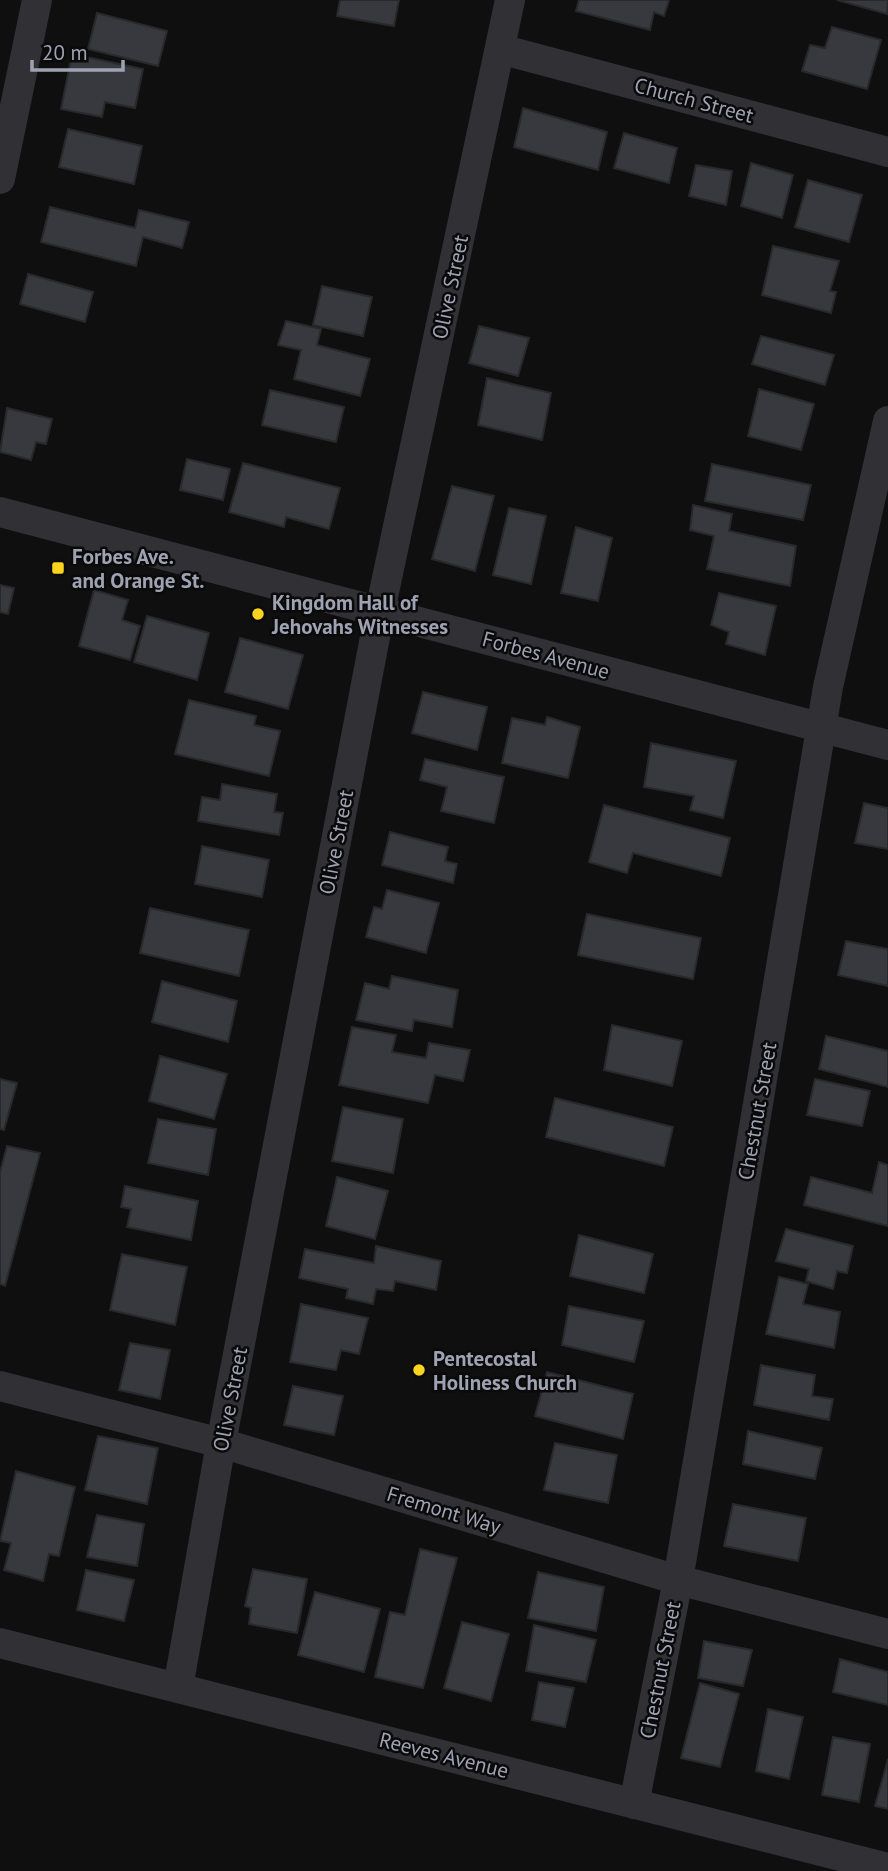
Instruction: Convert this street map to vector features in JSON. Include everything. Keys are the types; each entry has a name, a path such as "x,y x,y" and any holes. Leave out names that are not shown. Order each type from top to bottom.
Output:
{"street":[{"path":"0,179 37,0"},
{"name":"Olive Street","path":"178,1688 221,1443 380,611 510,0"},
{"name":"Church Street","path":"500,49 888,152"},
{"name":"Chestnut Street","path":"634,1804 678,1580 821,728 888,421"},
{"name":"Forbes Avenue","path":"0,512 888,745"},
{"name":"Fremont Way","path":"0,1386 221,1443 678,1580 888,1634"},
{"name":"Reeves Avenue","path":"0,1643 888,1868"}],"building":[{"path":"340,0 399,0 394,26 337,16"},
{"path":"579,0 669,0 664,16 654,12 650,30 576,11"},
{"path":"837,0 888,0 887,14"},
{"path":"97,13 167,31 158,66 88,49"},
{"path":"832,27 881,40 867,89 802,71 810,45 825,48"},
{"path":"72,54 143,69 135,108 105,102 102,117 61,109"},
{"path":"523,108 607,132 598,170 514,147"},
{"path":"68,129 142,146 134,184 59,167"},
{"path":"624,133 677,148 669,183 614,168"},
{"path":"751,163 793,175 782,218 741,206"},
{"path":"696,165 732,171 726,205 689,196"},
{"path":"808,180 862,195 849,242 795,227"},
{"path":"50,207 135,228 139,210 189,222 182,248 143,237 136,266 41,242"},
{"path":"773,246 839,261 830,291 836,292 831,313 762,295"},
{"path":"28,274 93,292 85,322 20,304"},
{"path":"322,286 372,297 363,336 313,325"},
{"path":"286,321 321,329 317,345 370,359 360,396 294,379 301,350 278,345"},
{"path":"479,326 529,338 518,376 469,363"},
{"path":"761,336 834,355 825,385 752,364"},
{"path":"487,378 551,393 542,440 478,425"},
{"path":"759,389 814,404 801,450 748,436"},
{"path":"270,390 344,407 336,442 262,425"},
{"path":"7,408 52,419 46,444 36,442 31,460 0,452"},
{"path":"187,459 230,469 223,500 180,490"},
{"path":"243,463 340,488 329,529 286,517 284,527 229,512"},
{"path":"712,464 811,485 803,520 705,501"},
{"path":"452,486 494,496 475,571 432,559"},
{"path":"693,505 732,514 729,531 796,546 790,586 707,569 714,536 690,530"},
{"path":"509,508 546,516 531,584 493,575"},
{"path":"576,527 612,538 598,601 561,593"},
{"path":"0,585 14,588 8,614 0,612"},
{"path":"94,590 128,600 122,620 140,626 130,660 79,646"},
{"path":"719,593 776,606 765,655 726,644 729,632 711,625"},
{"path":"147,616 209,633 197,680 134,662"},
{"path":"240,638 303,655 288,709 225,692"},
{"path":"423,692 487,707 477,750 412,733"},
{"path":"189,700 256,716 254,725 280,731 269,776 175,754"},
{"path":"547,717 580,727 568,778 502,763 512,718 545,725"},
{"path":"651,743 736,761 723,818 690,810 694,796 644,787"},
{"path":"425,759 504,777 494,823 441,811 447,787 420,780"},
{"path":"222,784 277,794 274,812 283,813 279,835 198,821 202,797 220,800"},
{"path":"864,803 888,808 888,849 855,843"},
{"path":"604,805 730,838 721,876 633,853 627,873 589,862"},
{"path":"390,832 448,847 445,861 457,864 453,883 382,865"},
{"path":"202,846 269,860 262,897 195,884"},
{"path":"387,890 439,903 426,953 366,937 374,907 382,909"},
{"path":"150,908 249,930 239,976 140,953"},
{"path":"587,914 701,938 693,979 578,955"},
{"path":"846,941 888,949 888,986 838,975"},
{"path":"392,976 458,990 452,1027 414,1020 412,1031 356,1020 365,983 389,989"},
{"path":"162,981 237,1001 228,1042 152,1022"},
{"path":"612,1025 682,1041 672,1086 604,1070"},
{"path":"352,1027 396,1035 392,1052 426,1058 429,1043 470,1050 463,1081 435,1075 428,1103 339,1085"},
{"path":"826,1036 888,1051 888,1087 819,1069"},
{"path":"160,1056 227,1074 214,1119 149,1101"},
{"path":"0,1079 17,1083 4,1130 0,1129"},
{"path":"815,1079 870,1091 862,1126 807,1115"},
{"path":"555,1098 673,1127 664,1166 546,1137"},
{"path":"343,1107 403,1119 393,1173 332,1161"},
{"path":"158,1119 216,1129 208,1175 148,1163"},
{"path":"7,1146 40,1153 5,1286 0,1284 0,1172"},
{"path":"879,1162 888,1165 888,1226 804,1205 811,1177 872,1193"},
{"path":"337,1177 388,1191 375,1239 326,1226"},
{"path":"125,1186 198,1201 191,1240 127,1227 131,1209 121,1207"},
{"path":"786,1229 853,1246 847,1273 837,1271 833,1289 806,1281 809,1269 776,1261"},
{"path":"579,1235 653,1254 644,1293 570,1276"},
{"path":"376,1246 441,1261 436,1290 395,1281 393,1291 376,1289 373,1304 346,1298 348,1289 299,1278 305,1249 374,1263"},
{"path":"122,1254 187,1267 175,1325 110,1310"},
{"path":"779,1277 808,1284 803,1304 840,1312 834,1348 766,1334"},
{"path":"301,1304 368,1318 359,1354 341,1350 336,1370 290,1362"},
{"path":"569,1306 644,1321 634,1362 562,1345"},
{"path":"130,1343 170,1350 160,1399 119,1390"},
{"path":"761,1365 815,1375 812,1396 833,1399 829,1420 754,1405"},
{"path":"547,1372 633,1394 623,1439 535,1416"},
{"path":"293,1386 343,1396 334,1435 284,1425"},
{"path":"748,1431 822,1448 815,1479 743,1464"},
{"path":"98,1436 158,1448 147,1504 85,1490"},
{"path":"555,1443 617,1455 608,1503 544,1490"},
{"path":"16,1471 75,1487 59,1556 49,1554 43,1581 4,1570 11,1543 0,1541"},
{"path":"733,1504 806,1518 798,1561 724,1546"},
{"path":"97,1515 144,1524 137,1566 87,1557"},
{"path":"420,1549 457,1558 423,1688 375,1677 390,1612 405,1615"},
{"path":"253,1569 307,1579 297,1633 249,1624 251,1608 245,1606"},
{"path":"86,1570 134,1580 124,1621 77,1610"},
{"path":"538,1572 604,1587 596,1631 528,1618"},
{"path":"315,1592 380,1609 364,1672 298,1655"},
{"path":"462,1622 509,1634 491,1701 444,1688"},
{"path":"534,1625 596,1640 586,1682 526,1671"},
{"path":"704,1641 752,1650 743,1686 698,1678"},
{"path":"840,1659 888,1672 888,1705 833,1692"},
{"path":"539,1682 574,1688 565,1727 532,1720"},
{"path":"700,1683 739,1694 720,1767 681,1758"},
{"path":"768,1709 803,1717 789,1779 756,1771"},
{"path":"833,1737 870,1744 859,1802 822,1795"},
{"path":"888,1759 888,1809 875,1806"}],"place":[{"name":"Forbes Ave. and Orange St.","path":"58,568"},
{"name":"Kingdom Hall of Jehovahs Witnesses","path":"258,614"},
{"name":"Pentecostal Holiness Church","path":"419,1370"}]}
